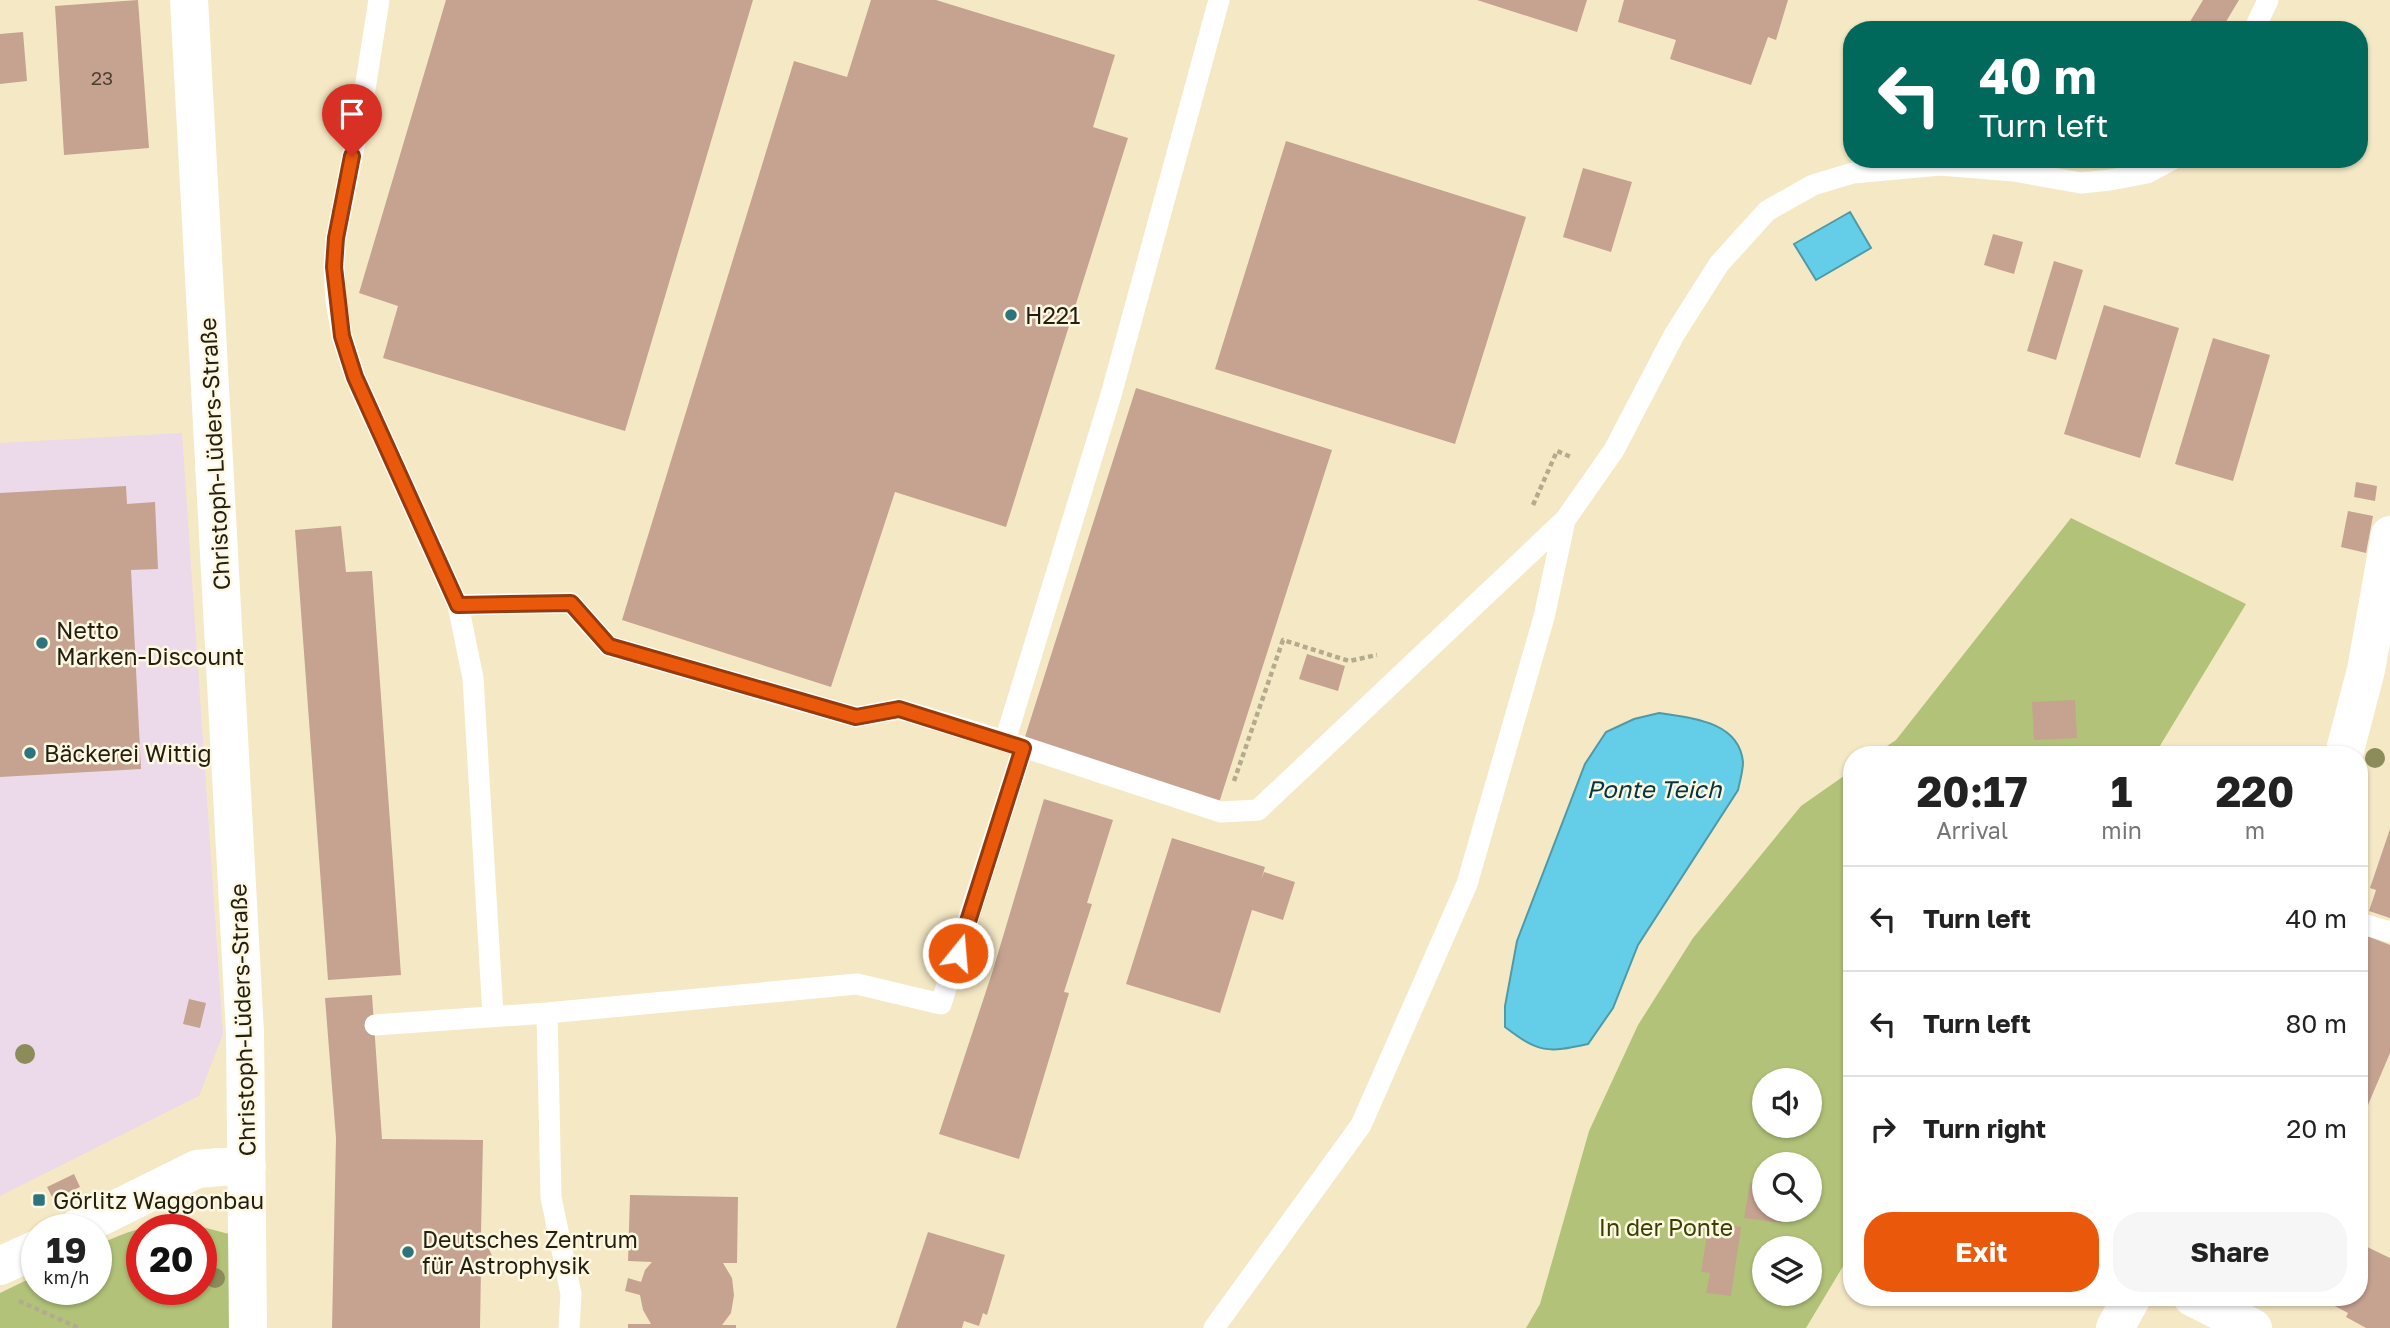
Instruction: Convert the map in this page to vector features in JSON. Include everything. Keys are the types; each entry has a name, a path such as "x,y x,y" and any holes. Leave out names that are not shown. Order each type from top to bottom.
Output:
{"street":[{"name":"Christoph-Lüders-Straße","path":"190,0 245,1033 248,1328"},
{"path":"2347,746 2378,671 2390,535"},
{"path":"106,1214 197,1169 247,1167"},
{"path":"5,1281 21,1265"},
{"path":"2115,1328 2127,1306"},
{"path":"2210,1306 2253,1328"}],"lane":[{"path":"379,0 363,102 336,238 334,267 337,301 342,336 355,377 458,605 473,678 494,1015"},
{"path":"375,1025 547,1013 857,984 941,1004 1219,0"},
{"path":"2258,21 2268,0"},
{"path":"458,605 571,603 609,646 856,717 899,709 1221,811 1258,810 1565,520 1614,450 1674,335 1719,264 1767,211 1813,185 1853,173 1907,168"},
{"path":"1977,168 2014,171 2081,183 2147,173 2157,168"},
{"path":"1214,1328 1361,1125 1467,884 1544,617 1565,520"},
{"path":"2368,926 2390,932"},
{"path":"547,1013 551,1197 570,1294 569,1328"}],"path":[{"path":"1531,508 1557,451 1602,468"},
{"path":"1240,811 1231,791 1283,640 1349,662 1382,653"},
{"path":"5,1281 79,1328"}],"shaded area":[{"path":"182,433 223,1034 199,1096 0,1196 0,443"}],"green space":[{"path":"2071,518 2246,604 2160,746 1887,746 1896,740"},
{"name":"In der Ponte","path":"1843,777 1843,1266 1822,1301 1822,1236 1752,1236 1752,1306 1819,1306 1806,1328 1526,1328 1540,1304 1589,1131 1638,1025 1693,938 1801,806"},
{"path":"217,1231 229,1234 236,1328 0,1328 0,1293 21,1283 21,1305 112,1305 112,1238 126,1233 126,1305 217,1305"}],"water":[{"path":"1850,212 1871,248 1816,280 1794,244"},
{"name":"Ponte Teich","path":"1659,713 1712,724 1733,738 1740,748 1743,762 1738,790 1638,945 1613,1008 1588,1044 1563,1049 1535,1046 1505,1027 1505,1006 1517,941 1585,764 1606,732 1634,719"}],"building":[{"path":"138,0 149,148 64,155 55,6"},
{"path":"446,0 753,0 625,431 383,358 398,306 359,293"},
{"path":"871,0 936,0 1115,55 1093,127 1128,138 1006,527 895,492 831,687 622,620 794,61 847,77"},
{"path":"1477,0 1587,0 1577,32"},
{"path":"1624,0 1788,0 1776,40 1768,37 1751,85 1670,59 1676,40 1618,22"},
{"path":"2203,0 2239,0 2226,21 2190,21"},
{"path":"23,32 27,81 0,84 0,34"},
{"path":"1286,141 1526,217 1455,444 1215,369"},
{"path":"1583,168 1632,182 1611,252 1563,237"},
{"path":"1993,234 2023,242 2014,274 1984,265"},
{"path":"2054,261 2083,270 2056,360 2027,351"},
{"path":"2104,305 2179,328 2140,458 2064,434"},
{"path":"2213,338 2270,355 2233,481 2175,464"},
{"path":"1136,388 1332,450 1219,803 1024,740"},
{"path":"2356,482 2377,486 2375,501 2354,497"},
{"path":"126,486 127,504 155,502 158,569 131,570 141,769 0,777 0,493"},
{"path":"2348,511 2373,516 2366,553 2341,547"},
{"path":"341,526 346,572 372,571 401,975 328,980 295,530"},
{"path":"1307,654 1345,666 1338,691 1299,679"},
{"path":"2075,700 2077,738 2034,740 2032,702"},
{"path":"1044,799 1113,820 1087,903 1092,904 1064,992 1069,993 1019,1159 939,1134 993,970"},
{"path":"2390,829 2390,918 2369,911 2376,890 2370,888"},
{"path":"1172,838 1265,867 1261,880 1264,872 1295,882 1283,920 1252,910 1220,1013 1126,984"},
{"path":"2368,936 2390,945 2390,1053 2368,1105"},
{"path":"372,995 382,1139 483,1140 481,1232 495,1262 481,1267 480,1328 332,1328 336,1138 325,998"},
{"path":"189,999 206,1003 200,1028 183,1024"},
{"path":"74,1174 80,1187 53,1199 47,1187"},
{"path":"1750,1183 1752,1183 1752,1219 1744,1218"},
{"path":"630,1195 738,1197 737,1263 723,1263 732,1278 734,1295 731,1313 722,1325 736,1325 736,1328 628,1328 628,1324 651,1324 643,1310 640,1295 625,1291 628,1278 641,1282 645,1270 652,1262 628,1261"},
{"path":"1709,1222 1741,1227 1731,1296 1706,1293 1710,1273 1701,1272"},
{"path":"928,1232 1005,1255 987,1315 983,1313 979,1326 964,1321 962,1328 896,1328"},
{"path":"2368,1247 2390,1258 2390,1328 2366,1328 2346,1317 2348,1313 2335,1306 2368,1306"}],"place":[{"name":"H221","path":"1011,315"},
{"name":"Netto Marken-Discount","path":"42,643"},
{"name":"Bäckerei Wittig","path":"30,753"},
{"name":"Görlitz Waggonbau","path":"39,1200"},
{"name":"Deutsches Zentrum für Astrophysik","path":"408,1252"}],"route":[{"path":"352,156 336,238 334,267 342,336 355,377 458,605 571,603 609,646 856,717 899,709 1023,748 958,953"}]}
